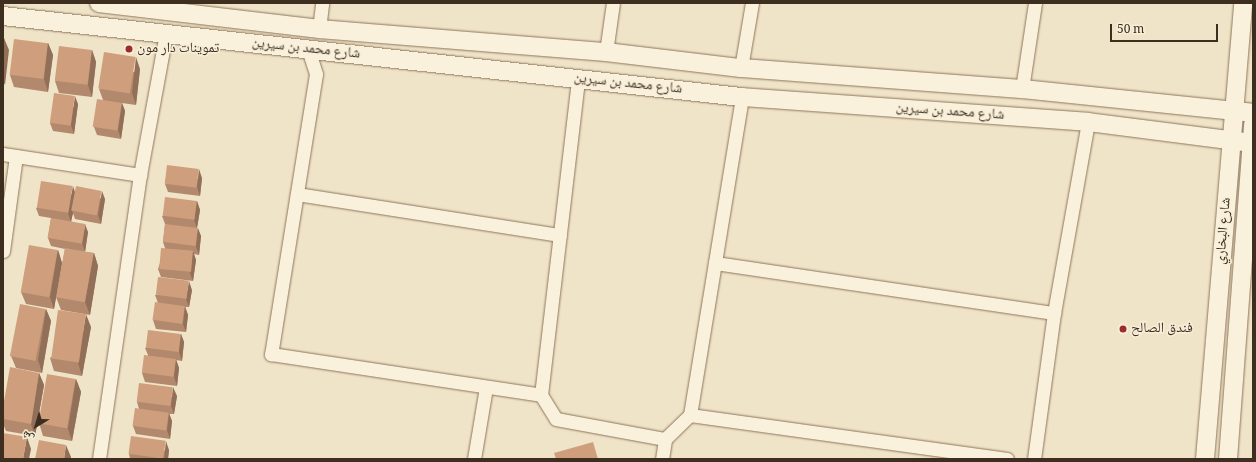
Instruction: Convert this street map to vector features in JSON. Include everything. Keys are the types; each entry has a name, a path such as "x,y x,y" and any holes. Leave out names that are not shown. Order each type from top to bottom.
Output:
{"street":[{"name":"شارع محمد بن سيرين","path":"99,3 163,7 319,29 606,52 741,68 1022,89 1253,113"},
{"path":"319,29 322,3"},
{"path":"606,52 613,3"},
{"path":"741,68 752,3"},
{"path":"1022,89 1036,3"},
{"name":"شارع البخاري","path":"1205,459 1243,3"},
{"name":"شارع محمد بن سيرين","path":"3,16 742,97 1088,122 1252,143"},
{"path":"99,459 140,174 166,34"},
{"path":"308,49 316,74 271,354 541,396"},
{"path":"578,79 541,396 556,419 665,439"},
{"path":"662,459 665,439 690,415 742,97"},
{"path":"1034,459 1054,314 1088,122"},
{"name":"شارع البخاري","path":"1228,459 1253,124"},
{"path":"3,251 9,155 140,174"},
{"path":"297,194 560,235"},
{"path":"714,263 1054,314"},
{"path":"474,459 486,387"},
{"path":"690,415 1007,459"}],"building":[{"path":"14,39 48,43 43,79 10,75"},
{"path":"59,46 92,50 87,85 55,81"},
{"path":"104,52 136,57 130,94 98,89"},
{"path":"54,93 75,96 71,126 50,123"},
{"path":"97,99 122,103 117,131 93,127"},
{"path":"167,165 199,169 196,188 165,184"},
{"path":"41,181 73,186 68,213 37,208"},
{"path":"76,186 102,191 97,216 71,211"},
{"path":"165,197 197,201 194,220 163,216"},
{"path":"51,218 85,224 82,244 48,238"},
{"path":"165,224 198,228 196,246 163,242"},
{"path":"29,245 58,250 49,297 21,292"},
{"path":"65,248 94,253 85,302 56,297"},
{"path":"161,248 193,251 191,272 159,269"},
{"path":"158,277 189,281 187,299 156,295"},
{"path":"155,302 185,306 182,324 152,320"},
{"path":"20,304 46,309 35,361 10,356"},
{"path":"58,310 86,314 79,362 51,359"},
{"path":"148,330 181,334 179,352 146,348"},
{"path":"144,355 176,359 174,377 142,373"},
{"path":"10,367 39,373 31,424 3,419 3,407"},
{"path":"47,374 76,379 67,428 38,423"},
{"path":"139,383 173,387 170,406 137,402"},
{"path":"135,408 169,413 166,431 132,426"},
{"path":"3,433 27,437 23,459 3,459"},
{"path":"131,436 166,441 163,459 128,454"},
{"path":"39,440 66,445 64,459 35,459"},
{"path":"593,442 598,459 556,459 554,453"}],"place":[{"name":"تموينات دار مون","path":"129,49"},
{"name":"فندق الصالح","path":"1123,329"}]}
